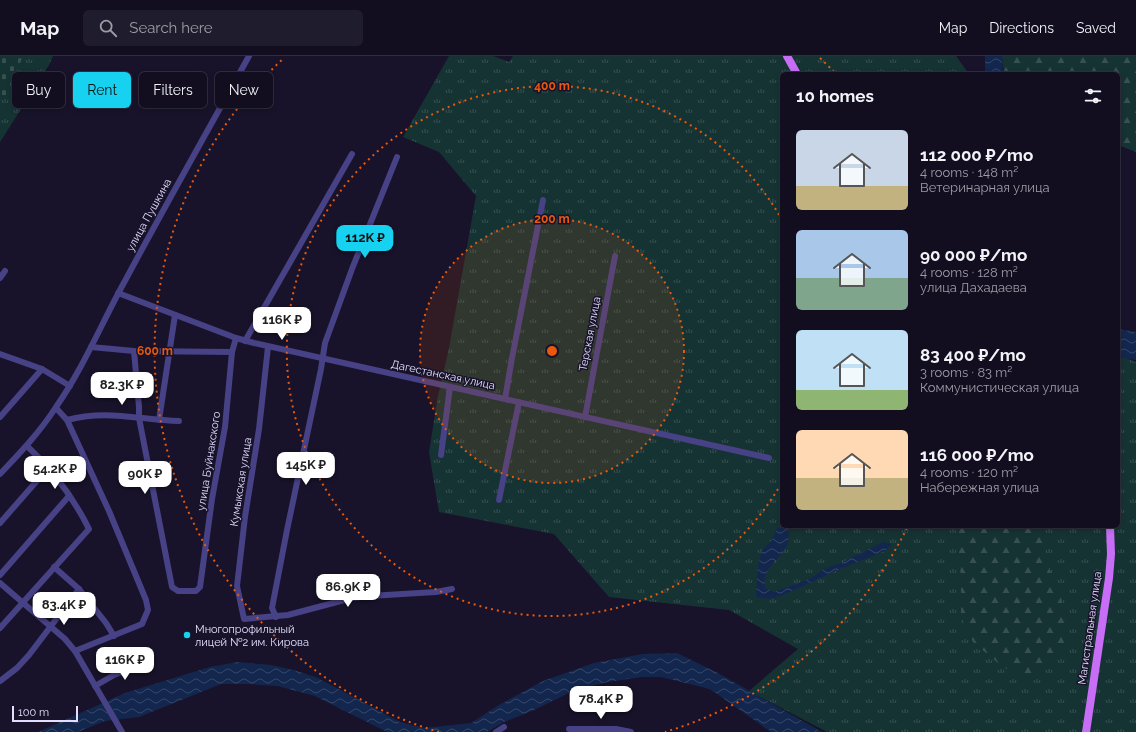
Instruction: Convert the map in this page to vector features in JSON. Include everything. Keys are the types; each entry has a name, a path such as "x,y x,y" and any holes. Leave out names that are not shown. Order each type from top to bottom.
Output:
{"main road":[{"path":"786,56 796,72"},
{"name":"Магистральная улица","path":"1086,732 1109,578 1111,554 1110,528"}],"street":[{"name":"улица Пушкина","path":"0,474 27,446 56,408 70,386 118,293 249,56"},
{"path":"245,341 352,154"},
{"path":"397,156 352,269 325,343 322,369 287,530 272,608 276,616 288,615 312,610 352,598 436,592 452,589"},
{"path":"505,399 543,200"},
{"name":"Терская улица","path":"585,417 615,256"},
{"path":"0,278 5,271"},
{"name":"Дагестанская улица","path":"118,293 236,338 268,347 769,458"},
{"path":"159,420 175,316"},
{"name":"улица Буйнакского","path":"139,418 172,587 178,591 196,591 200,587 212,499 225,427 232,352 236,338"},
{"path":"91,347 134,351 232,352"},
{"name":"Кумыкская улица","path":"268,347 259,429 245,517 237,586 244,619 276,616"},
{"path":"134,351 140,407 139,418"},
{"path":"0,361 3,355 42,369 70,386"},
{"path":"0,417 42,369"},
{"path":"441,455 450,387"},
{"path":"499,500 519,402"},
{"path":"56,408 67,420 109,511 146,600 148,610 142,624 75,651"},
{"path":"67,420 80,417 112,415 179,421"},
{"path":"0,628 89,529 60,481 49,467 27,446"},
{"path":"0,523 49,467"},
{"path":"0,575 69,496"},
{"path":"54,568 79,589 106,623 114,636"},
{"path":"0,583 65,639 75,651 121,730"},
{"path":"0,682 17,668 51,627 79,589"},
{"path":"95,686 114,675 148,662"},
{"path":"496,732 504,727"},
{"path":"569,729 616,729 631,732"}],"green space":[{"path":"0,56 53,56 45,72 12,72 12,108 22,108 0,142"},
{"path":"0,56 23,56 16,72 12,72 12,82 7,94 0,101"},
{"path":"449,56 493,56 509,62 513,56 956,56 968,72 780,72 780,528 1120,528 1120,357 1136,362 1136,732 827,732 749,691 798,649 729,610 609,597 554,534 439,512 429,452 438,396 449,348 476,196 439,152 403,137"},
{"path":"1002,56 1136,56 1136,152 1120,146 1120,72 1004,72"},
{"path":"957,528 1040,528 1050,570 1061,597 1066,637 1052,666 1033,677 1004,668 973,642 961,616 961,580"}],"water":[{"path":"985,56 1002,56 1003,72 985,72"},
{"path":"1120,329 1136,332 1136,360 1120,357"},
{"path":"777,528 787,528 789,536 786,548 773,563 765,577 765,588 774,592 809,579 826,568 841,563 883,542 892,544 885,551 838,570 781,596 769,599 756,597 758,566 762,550 772,540"},
{"path":"677,653 716,672 822,732 771,732 710,689 661,677 642,677 608,682 575,690 532,711 504,722 487,732 387,732 315,696 278,686 221,684 139,717 105,721 78,732 38,732 125,693 210,667 238,662 271,665 318,678 400,722 425,728 471,723 499,705 543,681 594,663 643,654"}],"place":[{"name":"Многопрофильный лицей №2 им. Кирова","path":"187,635"}]}
